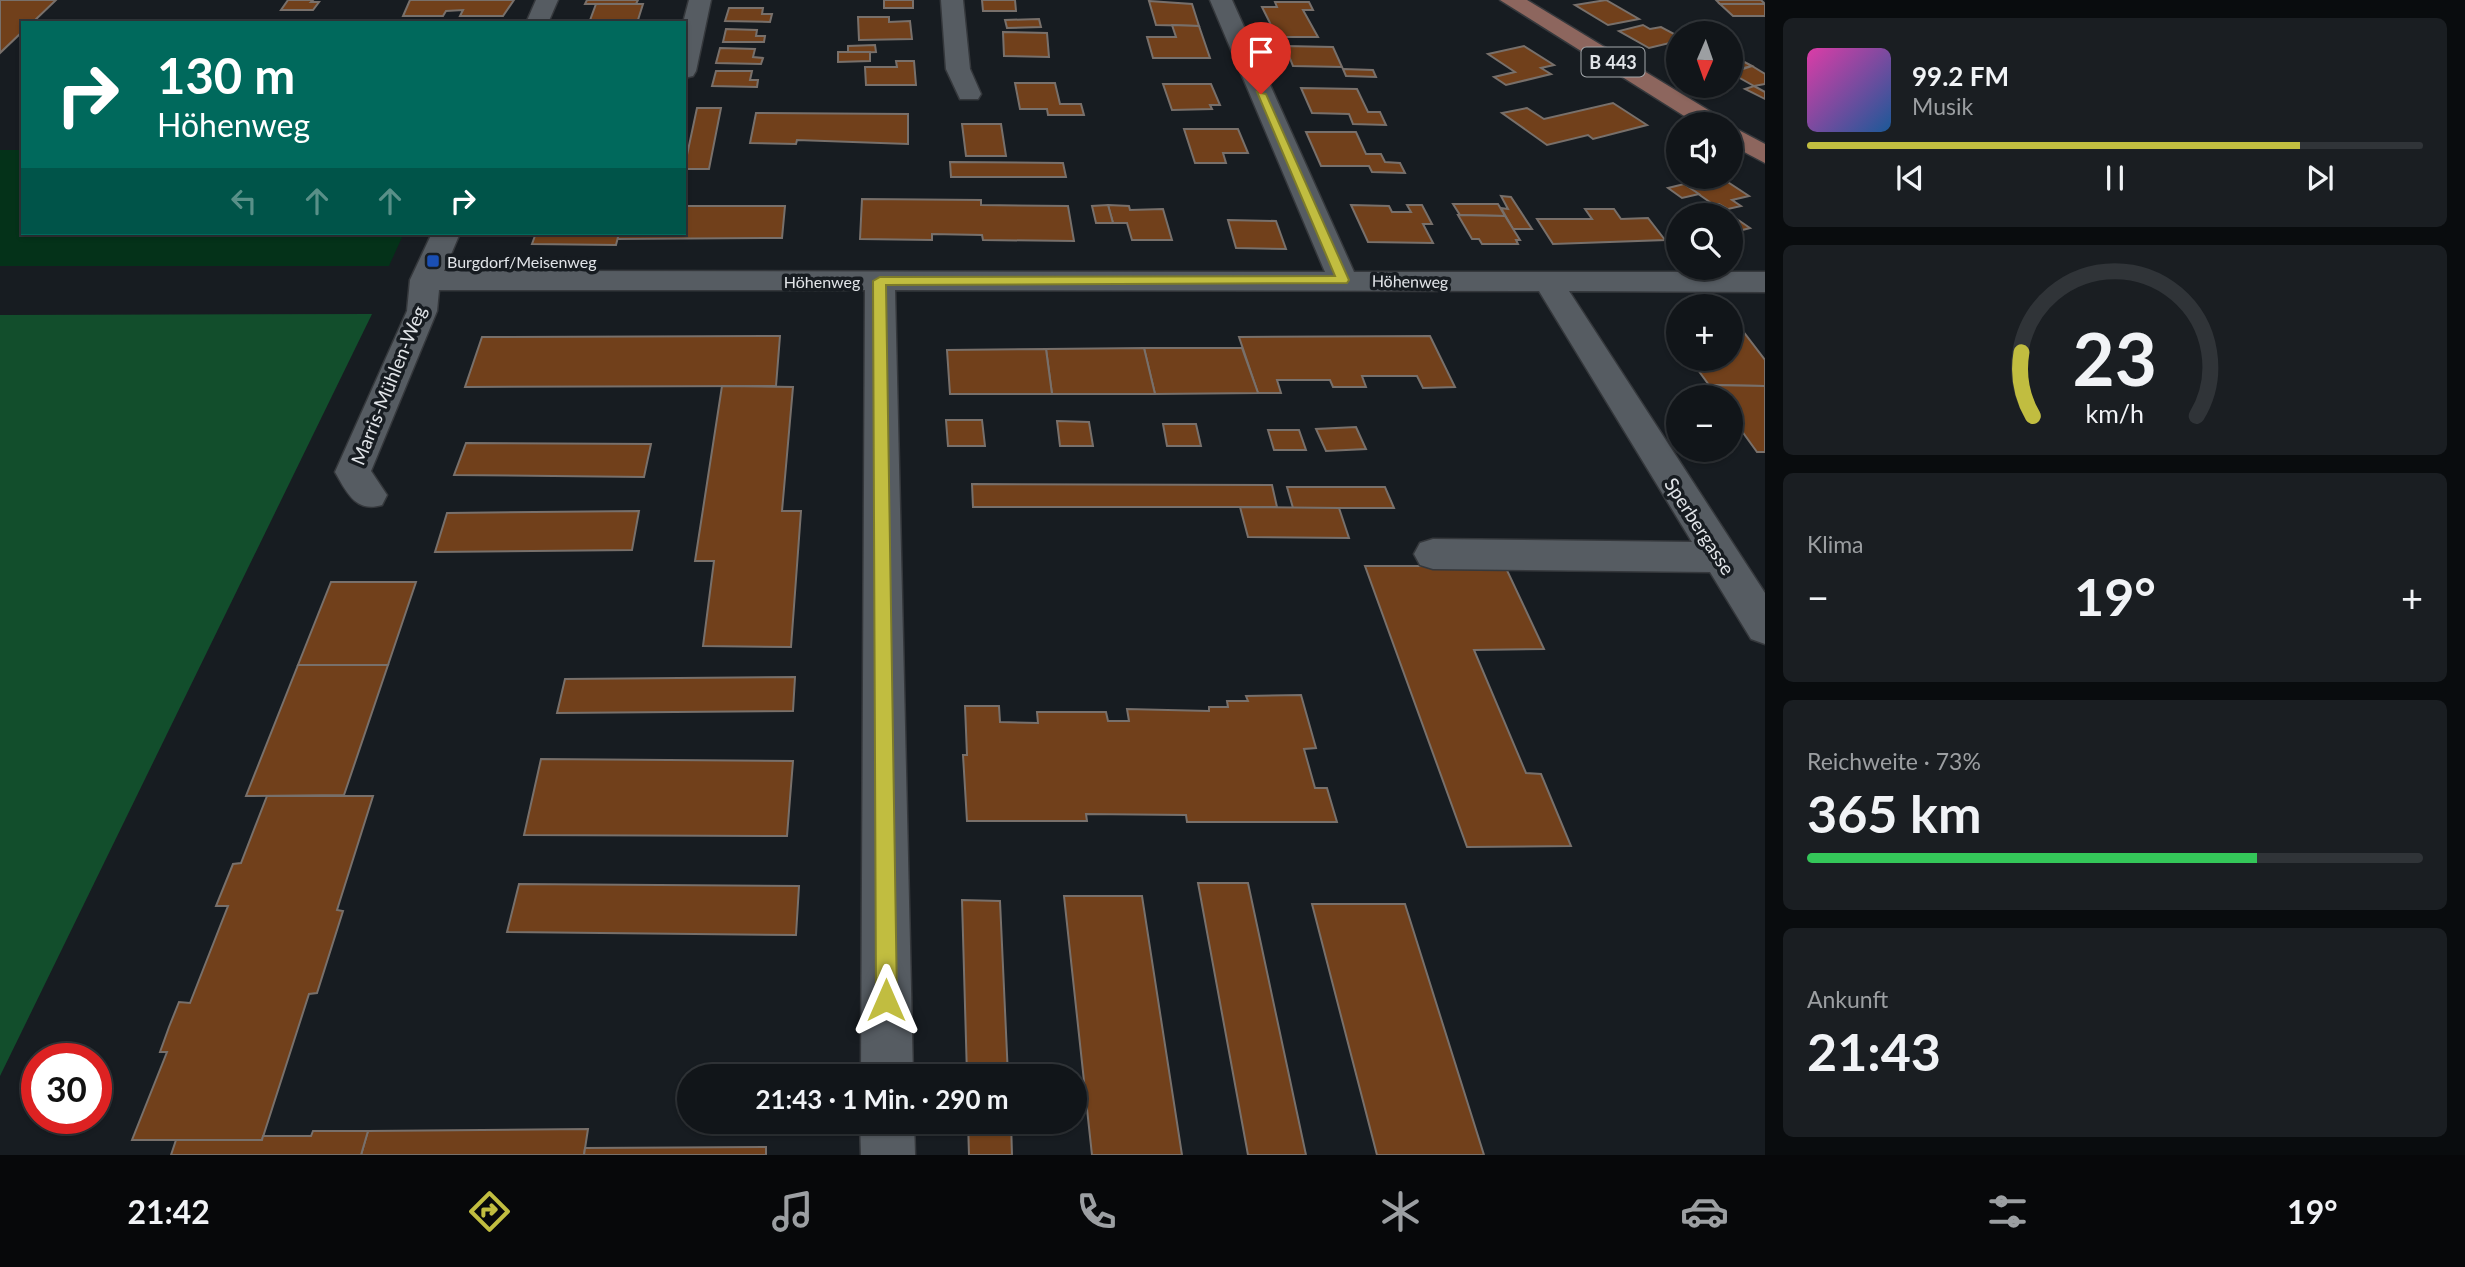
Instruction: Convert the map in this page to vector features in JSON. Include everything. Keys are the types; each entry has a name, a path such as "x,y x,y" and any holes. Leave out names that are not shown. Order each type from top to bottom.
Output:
{"main road":[{"name":"B 443","path":"1511,0 1694,112"},
{"path":"1743,141 1765,155"}],"street":[{"path":"538,21 547,0"},
{"path":"686,62 700,0"},
{"path":"952,0 958,69 969,94"},
{"path":"1221,0 1343,280"},
{"name":"Marris-Mühlen-Weg","path":"369,495 353,472 422,311 425,280 445,235"},
{"name":"Höhenweg","path":"425,280 1765,282"},
{"path":"880,281 887,1064"},
{"name":"Sperbergasse","path":"1548,282 1765,627"},
{"path":"1433,554 1720,557"},
{"path":"887,1134 888,1155"}],"green space":[{"path":"0,150 21,150 21,235 403,235 389,266 0,266"},
{"path":"372,314 0,1076 0,315"}],"building":[{"path":"0,0 56,0 34,21 21,21 21,33 0,53"},
{"path":"288,0 319,2 313,10 281,10"},
{"path":"410,0 514,0 503,16 460,16 463,10 446,11 443,16 403,16"},
{"path":"587,0 638,0 636,4 585,4"},
{"path":"884,0 913,0 913,8 884,8"},
{"path":"982,0 1015,0 1016,11 983,11"},
{"path":"1606,0 1639,19 1608,25 1575,5"},
{"path":"1716,0 1761,0 1765,4 1720,4"},
{"path":"1149,1 1192,4 1199,26 1156,25"},
{"path":"1275,2 1309,2 1313,10 1303,10 1318,37 1277,37 1262,7 1277,7"},
{"path":"596,4 643,4 638,21 590,21"},
{"path":"1720,4 1765,4 1765,16 1733,16"},
{"path":"729,8 763,8 762,14 772,14 770,22 725,21"},
{"path":"858,17 889,17 889,22 910,21 912,39 859,40"},
{"path":"1039,19 1041,27 1007,28 1005,20"},
{"path":"1172,25 1199,26 1210,58 1153,58 1147,37 1176,37"},
{"path":"1643,25 1650,29 1661,27 1666,30 1666,44 1649,48 1619,31"},
{"path":"726,29 757,30 756,36 765,36 764,42 723,42"},
{"path":"1003,32 1047,33 1049,57 1004,56"},
{"path":"875,45 876,52 848,53 848,46"},
{"path":"1285,46 1333,47 1342,67 1293,66"},
{"path":"1524,46 1554,65 1541,68 1551,74 1506,85 1494,77 1515,72 1488,54"},
{"path":"720,48 755,49 753,57 763,58 761,64 716,63"},
{"path":"838,52 870,52 870,61 838,62"},
{"path":"896,61 914,61 916,85 866,85 865,67 897,67"},
{"path":"1743,61 1752,66 1743,68"},
{"path":"1752,66 1765,74 1765,84 1754,86 1743,80 1743,69"},
{"path":"1343,69 1373,70 1376,77 1346,76"},
{"path":"716,71 752,71 750,80 758,80 757,87 712,86"},
{"path":"1015,83 1055,83 1060,104 1081,104 1084,115 1048,115 1047,109 1020,109"},
{"path":"1163,84 1211,84 1220,105 1210,105 1212,109 1172,110"},
{"path":"1754,86 1765,92 1765,99 1745,89"},
{"path":"1301,88 1357,89 1368,112 1380,112 1386,125 1353,124 1349,114 1312,113"},
{"path":"1613,103 1647,125 1593,139 1588,135 1547,145 1502,113 1527,108 1544,119"},
{"path":"697,108 721,108 709,169 686,169"},
{"path":"756,113 908,114 908,144 797,140 796,144 750,143"},
{"path":"962,124 1001,124 1006,156 966,156"},
{"path":"1184,129 1238,129 1248,153 1223,153 1226,163 1195,163"},
{"path":"1306,132 1356,132 1366,154 1381,154 1385,162 1400,163 1405,173 1372,172 1369,166 1321,166"},
{"path":"950,162 1063,163 1066,177 951,177"},
{"path":"1669,189 1692,189 1699,194 1682,198"},
{"path":"1691,189 1738,189 1749,196 1732,200 1736,203 1711,203"},
{"path":"1501,196 1511,197 1532,229 1513,229 1501,208 1508,209"},
{"path":"862,199 981,200 981,205 1068,206 1074,241 983,240 982,235 932,234 932,240 860,239"},
{"path":"1453,204 1498,204 1505,216 1460,215"},
{"path":"1108,205 1129,206 1130,210 1163,209 1172,240 1132,240 1127,223 1113,223"},
{"path":"1108,205 1113,223 1096,223 1092,206"},
{"path":"1351,205 1389,206 1392,212 1411,212 1407,205 1422,205 1432,224 1423,224 1433,243 1368,242"},
{"path":"686,206 785,206 782,238 617,239 618,235 686,235"},
{"path":"1585,209 1614,209 1621,219 1648,218 1665,240 1553,244 1537,219 1592,219"},
{"path":"1458,215 1505,216 1520,240 1516,240 1518,244 1482,244 1479,239 1472,239"},
{"path":"1228,220 1276,221 1286,249 1236,248"},
{"path":"535,235 618,235 616,245 532,244"},
{"path":"1743,331 1765,360 1765,386 1709,385 1699,371 1743,371"},
{"path":"780,336 776,386 465,387 482,337"},
{"path":"1430,336 1455,387 1423,388 1417,376 1362,376 1366,387 1333,387 1330,380 1277,380 1281,393 1258,393 1239,337"},
{"path":"1144,348 1242,348 1258,393 1155,394"},
{"path":"1144,348 1155,394 1052,394 1046,349"},
{"path":"1046,349 1052,394 950,394 947,350"},
{"path":"722,386 793,387 782,511 801,511 791,647 703,646 714,561 695,561"},
{"path":"1743,386 1765,386 1765,452 1757,452 1743,433"},
{"path":"946,420 982,420 985,446 948,446"},
{"path":"1057,421 1089,422 1093,446 1060,446"},
{"path":"1163,424 1196,424 1201,446 1167,446"},
{"path":"1356,427 1366,449 1326,451 1316,429"},
{"path":"1268,430 1299,430 1306,450 1274,450"},
{"path":"466,443 651,444 644,477 454,475"},
{"path":"972,484 1272,485 1277,507 973,507"},
{"path":"1287,487 1385,487 1394,508 1293,508"},
{"path":"1240,507 1339,508 1349,538 1248,537"},
{"path":"639,511 632,550 435,552 447,513"},
{"path":"1365,566 1505,566 1544,649 1474,650 1526,773 1541,774 1571,846 1467,847"},
{"path":"331,582 416,582 388,665 298,665"},
{"path":"298,665 388,665 344,795 246,796"},
{"path":"795,677 793,711 557,713 565,679"},
{"path":"1301,695 1316,748 1304,749 1315,788 1327,788 1337,822 1187,822 1186,815 1086,814 1087,821 967,821 963,755 967,755 965,706 999,706 1000,722 1038,723 1037,712 1106,712 1108,721 1129,721 1127,709 1209,711 1209,707 1228,707 1227,701 1248,701 1246,696"},
{"path":"541,759 793,761 787,836 524,835"},
{"path":"267,796 373,796 337,910 343,911 317,993 309,994 262,1140 132,1140 167,1052 160,1052 179,1002 190,1003 228,906 216,906 233,864 241,863"},
{"path":"1198,883 1248,883 1306,1155 1248,1155"},
{"path":"519,884 799,886 796,935 507,932"},
{"path":"1064,896 1142,896 1182,1155 1092,1155 1087,1109 1087,1064 1082,1064"},
{"path":"962,900 1000,901 1007,1064 967,1064"},
{"path":"1312,904 1405,904 1484,1155 1377,1155"},
{"path":"588,1129 584,1155 361,1155 368,1131"},
{"path":"313,1131 368,1131 361,1155 171,1155 176,1140 262,1140 263,1136 311,1136"},
{"path":"968,1134 1011,1134 1012,1155 969,1155"},
{"path":"766,1147 766,1155 584,1155 585,1148"}],"place":[{"name":"Burgdorf/Meisenweg","path":"433,261"}],"route":[{"path":"886,1000 880,281 1343,280 1261,94"}]}
